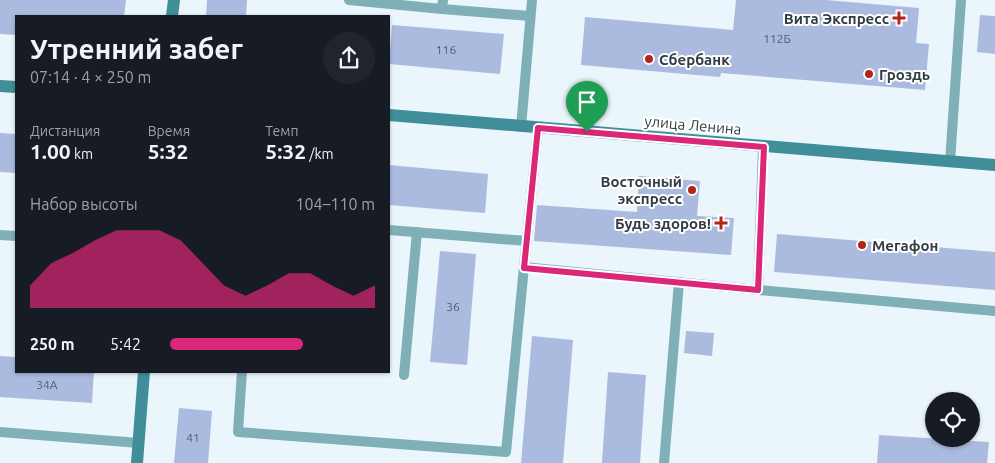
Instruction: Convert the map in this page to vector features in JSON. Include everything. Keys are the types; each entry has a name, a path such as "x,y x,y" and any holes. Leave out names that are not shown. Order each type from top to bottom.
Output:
{"main road":[{"path":"172,15 174,0"},
{"path":"0,86 15,87"},
{"name":"улица Ленина","path":"390,115 995,165"},
{"path":"137,463 144,373"}],"lane":[{"path":"349,0 443,4 530,16"},
{"path":"521,127 532,0"},
{"path":"950,162 961,0"},
{"path":"242,373 238,432 506,452 538,128"},
{"path":"758,290 764,147"},
{"path":"390,230 527,241"},
{"path":"404,375 417,232"},
{"path":"0,235 15,236"},
{"path":"524,268 995,312"},
{"path":"664,463 679,282"},
{"path":"0,432 139,443"}],"building":[{"path":"0,0 126,0 124,15 15,15 15,35 0,34"},
{"path":"207,0 247,0 246,15 206,15"},
{"path":"736,0 826,0 919,8 916,43 929,44 925,90 721,73 720,77 581,65 585,17 733,30"},
{"path":"980,15 995,16 995,54 977,52"},
{"path":"392,25 504,34 500,74 390,64"},
{"path":"0,133 15,134 15,173 0,172"},
{"path":"390,165 488,174 485,213 390,205"},
{"path":"639,176 700,181 697,216 734,218 731,255 534,241 537,205 637,212"},
{"path":"777,234 995,252 995,290 774,272"},
{"path":"440,251 476,254 467,365 430,362"},
{"path":"686,331 714,333 712,356 684,353"},
{"path":"532,336 573,340 563,463 521,463"},
{"path":"0,356 15,357 15,373 94,373 92,403 0,397"},
{"path":"608,372 646,375 640,463 602,463"},
{"path":"179,408 212,411 208,463 174,463"},
{"path":"879,435 925,438 925,447 980,447 980,441 989,442 987,463 877,463"}],"place":[{"name":"Вита Экспресс","path":"899,18"},
{"name":"Сбербанк","path":"649,59"},
{"name":"Гроздь","path":"869,74"},
{"name":"Восточный экспресс","path":"692,190"},
{"name":"Будь здоров!","path":"721,223"},
{"name":"Мегафон","path":"862,245"}],"route":[{"path":"538,128 587,132 764,147 758,290 524,268 538,128"}]}
